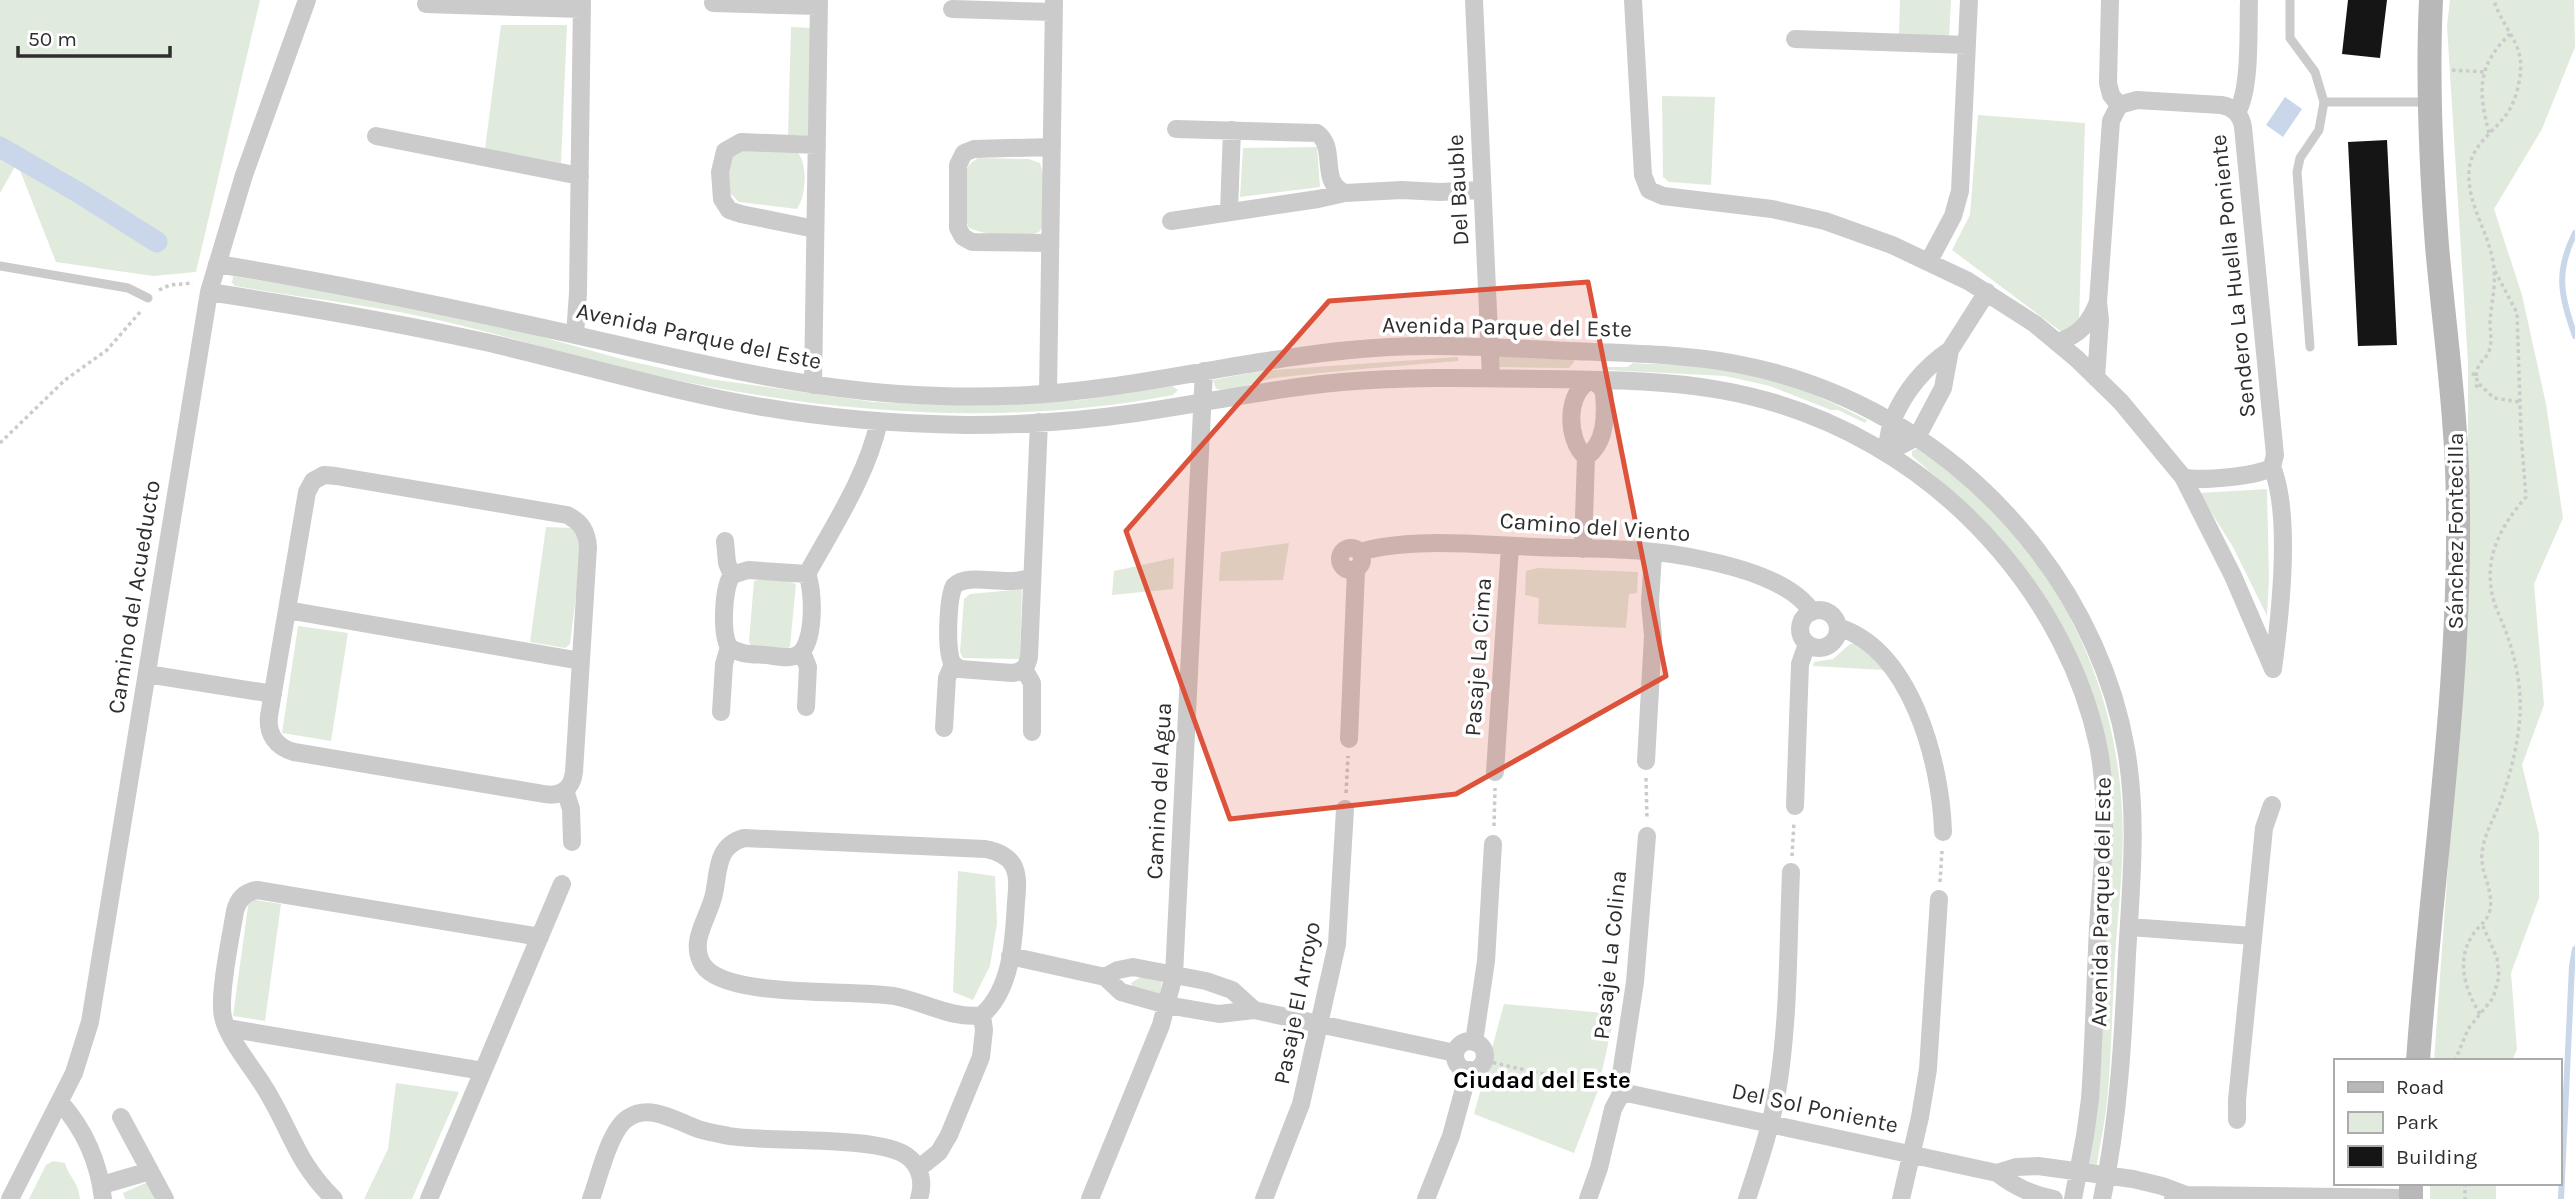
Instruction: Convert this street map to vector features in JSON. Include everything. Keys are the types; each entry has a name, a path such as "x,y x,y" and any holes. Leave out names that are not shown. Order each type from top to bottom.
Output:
{"street":[{"name":"Camino del Acueducto","path":"10,1199 61,1101 79,1060 90,1022 210,288 244,175 307,0"},
{"name":"Del Bauble","path":"1474,0 1491,378"},
{"path":"1633,0 1643,175 1649,190 1663,196 1748,205 1796,214 1854,231 1929,261 1987,292 2058,342 2144,428 2183,477 2196,479 2262,472 2272,467"},
{"path":"1929,261 1953,216 1959,191 1969,0"},
{"path":"2110,0 2108,83 2111,95 2119,105"},
{"name":"Sendero La Huella Poniente","path":"2183,477 2233,576 2273,669 2282,568 2280,502 2272,467 2275,455 2245,141 2242,121 2237,112 2245,90 2249,0"},
{"name":"Sánchez Fontecilla","path":"2418,1059 2453,666 2458,577 2456,442 2437,246 2431,102 2431,0"},
{"path":"713,4 819,3 813,385"},
{"path":"426,4 582,5 578,293 575,335"},
{"path":"952,9 1054,6 1048,393"},
{"path":"1795,39 1967,45"},
{"path":"2096,378 2101,320 2098,302 2111,121 2119,105 2137,100 2221,105 2237,112"},
{"path":"1176,129 1317,134 1325,141 1330,178 1334,186 1345,193"},
{"path":"1229,211 1232,130"},
{"path":"376,136 580,176"},
{"path":"816,229 741,214 729,209 722,199 720,172 725,152 741,142 817,145"},
{"path":"1050,243 972,242 963,237 958,228 958,161 968,150 1052,148"},
{"path":"1171,221 1345,193 1482,190"},
{"name":"Avenida Parque del Este","path":"216,264 381,294 714,368 813,385 943,396 1048,393 1101,388 1349,350 1490,347 1702,359 1773,372 1837,394 1892,421 1917,436 1965,473 2024,534 2067,594 2096,651 2122,726 2131,784 2132,859 2121,1078 2102,1199"},
{"name":"Avenida Parque del Este","path":"210,288 458,337 732,402 880,421 966,425 1039,422 1129,414 1343,382 1491,378 1592,380 1685,386 1755,398 1823,420 1886,453 1947,495 1974,521 2012,564 2050,622 2090,712 2103,777 2105,835 2091,1079 2073,1199"},
{"path":"1886,453 1892,421 1922,372 1950,350 1987,292"},
{"path":"2058,342 2081,330 2098,302"},
{"path":"1886,453 1917,436 1943,388 1950,350"},
{"path":"1592,380 1594,352"},
{"name":"Camino del Agua","path":"1090,1199 1149,1056 1167,1005 1174,975 1204,371"},
{"path":"1586,457 1573,440 1574,400 1579,387 1592,380"},
{"path":"1583,549 1586,457 1598,446 1603,432 1604,393 1592,380"},
{"path":"729,647 742,653 787,657 802,652 808,642 811,603 807,575 860,477 880,421"},
{"path":"953,664 965,670 1012,673 1024,669 1029,657 1039,422"},
{"path":"324,475 336,475 567,515 580,523 587,538 581,661 573,779 559,794 544,794 286,750 273,739 268,724 307,492 313,481 324,475"},
{"path":"721,712 724,664 729,647 724,631 727,587 732,575 727,563 725,541"},
{"name":"Camino del Viento","path":"1349,740 1356,570 1362,562 1360,552 1396,545 1510,546 1653,552 1702,559 1750,572 1788,590 1803,600 1812,612"},
{"name":"Pasaje La Cima","path":"1495,772 1510,546"},
{"path":"1646,761 1652,659 1650,603 1653,552"},
{"path":"732,575 748,570 807,575"},
{"path":"944,728 947,678 953,664 948,650 954,586 968,579 1009,583 1032,577"},
{"path":"287,610 581,661"},
{"path":"1838,627 1836,638 1828,646 1817,648 1807,644 1800,629 1803,618 1812,612 1829,613 1838,627 1857,635 1875,650 1898,677 1917,713 1934,762 1940,789 1943,832"},
{"path":"1795,806 1800,664 1807,644"},
{"path":"802,652 808,667 806,707"},
{"path":"1024,669 1032,683 1032,732"},
{"path":"147,674 272,694"},
{"path":"565,790 570,809 572,842"},
{"path":"2237,1120 2264,828 2272,805"},
{"name":"Pasaje El Arroyo","path":"1264,1199 1298,1114 1337,944 1345,809"},
{"name":"Pasaje La Colina","path":"1588,1199 1599,1168 1613,1109 1622,1092 1621,1074 1635,982 1647,836"},
{"path":"744,838 994,850 1014,866 1017,884 1015,927 1010,957 996,1000 982,1015 967,1016 910,999 869,993 765,989 718,978 704,966 698,952 698,936 713,899 719,859 728,845 744,838"},
{"path":"1474,1042 1486,961 1493,844"},
{"path":"1748,1199 1779,1081 1791,872"},
{"path":"429,1199 562,884"},
{"path":"334,1199 317,1182 300,1158 269,1095 222,1017 235,911 240,898 257,890 540,937"},
{"path":"1901,1199 1928,1069 1939,899"},
{"path":"2129,927 2253,936"},
{"path":"1010,957 1105,977 1121,992 1167,1005 1219,1014 1254,1010 1455,1053"},
{"path":"1105,977 1118,970 1133,967 1206,981 1232,990 1254,1010"},
{"path":"918,1169 945,1143 972,1079 984,1045 982,1015"},
{"path":"227,1028 483,1071"},
{"path":"1426,1199 1482,1047 1474,1042 1464,1042 1455,1053"},
{"path":"1455,1053 1457,1063 1476,1066"},
{"name":"Del Sol Poniente","path":"1622,1092 1997,1173 2012,1185 2035,1196 2054,1199"},
{"path":"61,1101 85,1138 103,1192 150,1171"},
{"path":"592,1199 616,1131 635,1114 654,1112 698,1129 740,1138 874,1146 901,1152 914,1162 918,1169 922,1184 919,1199"},
{"path":"121,1117 165,1199"},
{"name":"Del Sol Poniente","path":"1997,1173 2016,1167 2038,1167 2143,1181 2179,1197 2411,1193"}],"lane":[{"path":"2290,0 2290,38 2315,72 2324,102 2319,131 2300,158 2297,173 2311,347"},
{"path":"2324,102 2431,102"},
{"path":"0,266 128,288 148,298"}],"path":[{"path":"2480,1014 2465,983 2464,949 2474,932 2483,926 2490,910 2491,892 2484,874 2482,856 2485,837 2507,783 2522,708 2518,676 2508,637 2490,589 2491,559 2499,535 2512,512 2526,497 2517,313 2494,269 2487,237 2471,200 2469,183 2470,163 2480,141 2508,113 2519,77 2521,58 2494,0"},
{"path":"2489,133 2481,94 2484,72 2486,64 2510,34"},
{"path":"2446,69 2484,72"},
{"path":"2476,376 2478,364 2489,353 2492,339 2490,325 2494,269"},
{"path":"0,443 65,380 107,350 138,316 148,298 170,285 187,283 210,288"},
{"path":"2478,384 2494,398 2520,402"},
{"path":"1345,809 1349,740"},
{"path":"1646,761 1647,836"},
{"path":"1493,844 1495,772"},
{"path":"1791,872 1795,806"},
{"path":"1939,899 1943,832"},
{"path":"2456,1059 2468,1029 2493,998 2499,977 2497,958 2483,926"},
{"path":"1476,1066 1622,1092"}],"highlighted area":[{"path":"1588,282 1666,676 1456,794 1230,819 1126,531 1329,301"}],"green space":[{"path":"0,0 260,0 196,272 153,276 56,262 17,163 0,193"},
{"path":"1900,0 1951,0 1949,37 1899,35"},
{"path":"2450,0 2574,0 2575,47 2542,129 2494,209 2522,295 2546,404 2563,518 2534,584 2544,705 2522,765 2539,834 2539,898 2511,973 2517,1049 2513,1059 2434,1059 2468,586 2468,363 2447,26"},
{"path":"501,25 567,25 561,163 485,149"},
{"path":"791,27 811,28 808,136 788,135"},
{"path":"1662,96 1715,97 1711,185 1669,182 1663,177"},
{"path":"1978,115 2085,123 2079,323 2063,333 1952,250 1970,215"},
{"path":"1317,147 1320,187 1240,197 1243,148"},
{"path":"734,149 798,153 805,181 797,209 739,202 726,189 728,161"},
{"path":"978,158 1029,159 1040,163 1043,173 1043,225 1039,232 1003,236 968,227 964,199 965,176 968,166"},
{"path":"233,276 331,292 510,328 625,360 710,379 873,402 1012,404 1082,400 1172,386 1178,390 1173,395 1104,406 1035,412 896,411 828,405 691,383 413,315 235,286 232,283"},
{"path":"1498,356 1573,359 1574,362 1569,368 1497,367"},
{"path":"1458,357 1458,361 1274,378 1222,390 1216,389 1213,380 1260,371"},
{"path":"1633,363 1744,371 1798,388 1867,420 1865,423 1838,410 1831,410 1770,386 1725,376 1607,370 1606,367 1627,367"},
{"path":"1919,448 1962,482 2001,520 2035,561 2063,605 2086,652 2104,702 2116,755 2123,847 2108,1091 2096,1170 2087,1172 2097,1091 2114,814 2107,756 2097,712 1992,531 1956,494 1912,456 1912,451"},
{"path":"2267,489 2267,616 2233,547 2199,493"},
{"path":"546,527 572,528 583,539 570,644 565,648 530,642"},
{"path":"1289,543 1283,580 1219,581 1221,552"},
{"path":"1174,558 1173,589 1112,595 1114,571"},
{"path":"1538,568 1638,572 1637,593 1629,594 1626,628 1538,624 1539,598 1525,595 1526,571"},
{"path":"785,580 796,584 790,646 785,651 751,646 749,641 754,581"},
{"path":"1022,589 1020,659 963,658 960,652 964,599 970,594"},
{"path":"298,626 348,633 331,741 282,733"},
{"path":"1850,644 1860,644 1884,670 1813,666 1814,662 1833,659"},
{"path":"958,871 995,876 997,923 990,966 973,1000 953,992"},
{"path":"249,899 281,904 265,1021 233,1016"},
{"path":"1142,976 1162,979 1160,995 1133,988 1131,983"},
{"path":"1504,1004 1615,1014 1597,1093 1574,1153 1474,1114"},
{"path":"396,1083 459,1092 412,1199 364,1199 388,1149"},
{"path":"53,1161 65,1163 80,1199 29,1199 46,1165"},
{"path":"148,1182 157,1199 125,1199 123,1193"},
{"path":"2430,1185 2496,1185 2496,1199 2430,1199"}],"water":[{"path":"2285,97 2302,109 2283,137 2266,125"}],"building":[{"path":"2348,0 2387,0 2380,58 2342,54"},
{"path":"2387,140 2397,345 2358,346 2348,142"}],"waterway":[{"path":"0,147 157,242"},
{"path":"2575,233 2565,260 2562,284 2575,336"},
{"path":"2561,1199 2575,949"}],"district":[{"name":"Ciudad del Este","path":"1542,1080"}]}
